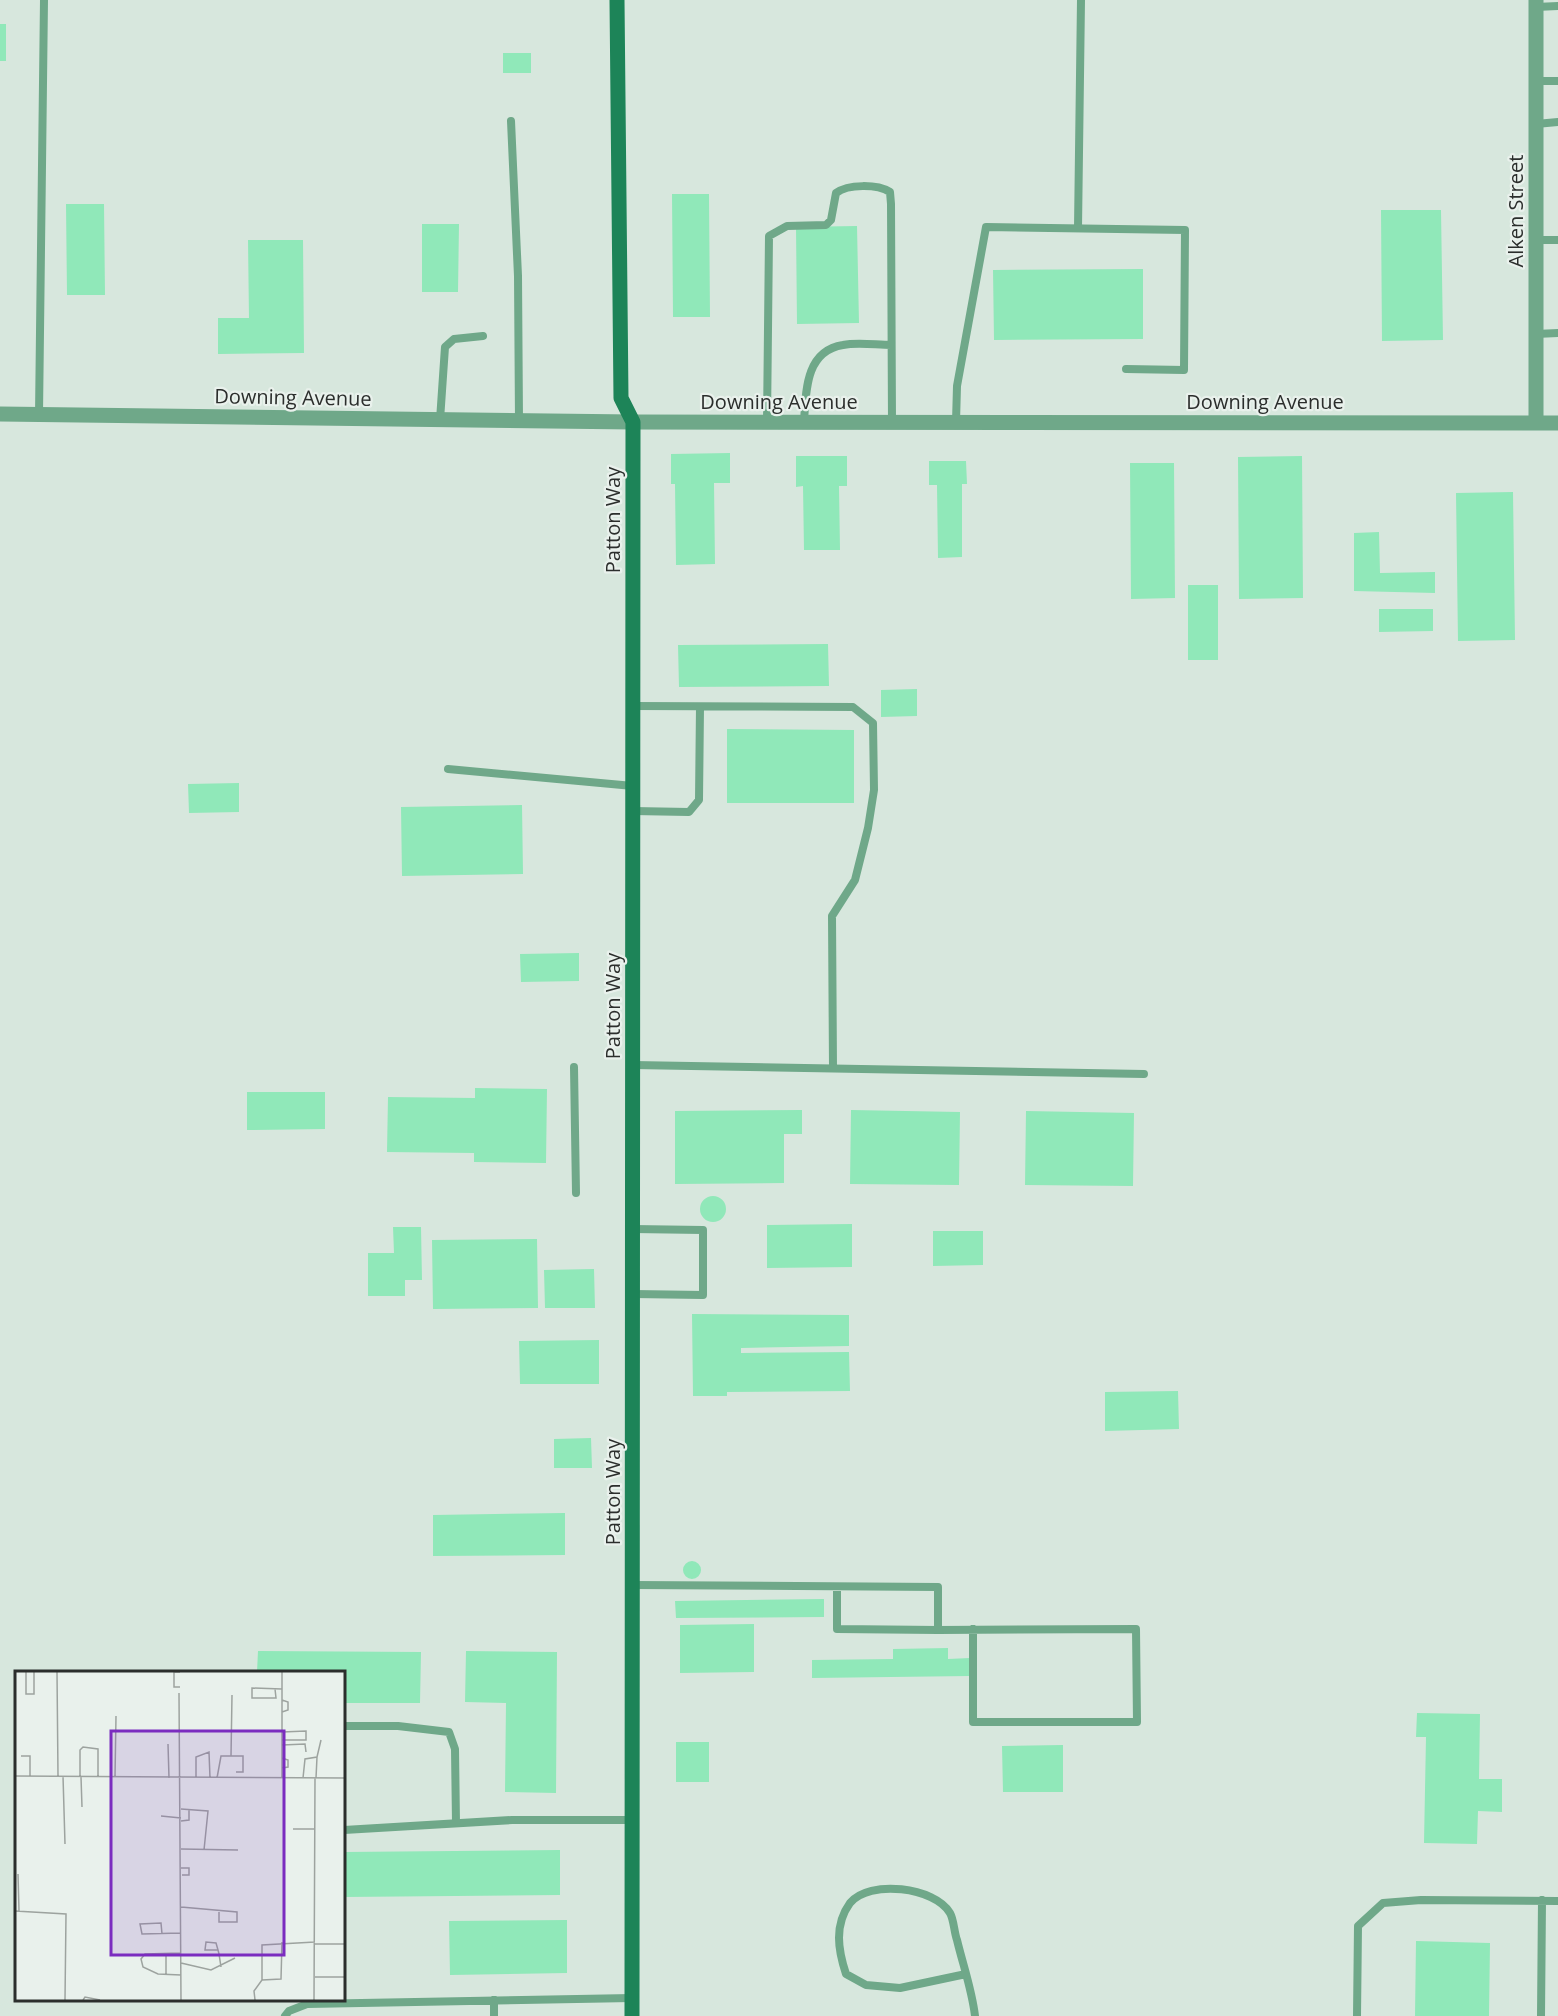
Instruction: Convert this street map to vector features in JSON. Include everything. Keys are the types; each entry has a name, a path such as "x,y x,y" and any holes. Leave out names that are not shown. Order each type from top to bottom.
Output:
{"street":[{"name":"Patton Way","path":"617,0 621,398 633,422 632,2016"},
{"name":"Alken Street","path":"1536,4 1536,423"},
{"name":"Downing Avenue","path":"0,414 633,422 1558,423"}],"lane":[{"path":"39,414 44,0"},
{"path":"1078,228 1081,0"},
{"path":"1536,4 1558,6"},
{"path":"1536,81 1558,81"},
{"path":"511,121 518,276 519,421"},
{"path":"1536,124 1558,122"},
{"path":"767,422 769,236 787,226 826,225 831,220 836,193 842,189 881,186 890,192 892,422"},
{"path":"956,422 957,386 986,227 1185,230 1184,370 1126,369"},
{"path":"1536,240 1558,240"},
{"path":"1536,334 1558,333"},
{"path":"440,420 445,347 454,339 483,336"},
{"path":"804,422 807,381 812,365 829,351 843,345 891,345"},
{"path":"633,706 853,707 873,723 874,790 868,828 855,880 832,916 833,1068"},
{"path":"633,811 689,812 699,800 700,707"},
{"path":"448,769 633,786"},
{"path":"633,1065 1144,1074"},
{"path":"574,1067 576,1193"},
{"path":"633,1229 703,1230 703,1295 633,1294"},
{"path":"633,1585 938,1587 938,1630"},
{"path":"837,1587 837,1629 938,1630 973,1629 1136,1629 1137,1722 973,1722 973,1629"},
{"path":"345,1726 398,1726 449,1732 455,1749 456,1823"},
{"path":"345,1830 512,1820 633,1820"},
{"path":"966,1974 900,1988 866,1986 846,1974 838,1950 840,1923 851,1902 869,1891 906,1889 933,1897 950,1913 966,1974 975,2016"},
{"path":"1357,2016 1358,1926 1383,1903 1421,1900 1558,1901"},
{"path":"1541,2016 1542,1900"},
{"path":"285,2016 289,2011 307,2004 632,1998"},
{"path":"494,2000 494,2016"}],"shaded area":[{"path":"0,0 1558,0 1558,2016 0,2016"}],"building":[{"path":"0,24 6,24 6,61 0,61"},
{"path":"503,53 531,53 531,73 503,73"},
{"path":"672,194 709,194 710,317 673,317"},
{"path":"66,204 104,204 105,295 67,295"},
{"path":"1381,210 1441,210 1443,340 1382,341"},
{"path":"422,224 459,224 458,292 422,292"},
{"path":"857,226 859,323 797,324 796,227"},
{"path":"248,240 303,240 304,353 218,354 218,318 249,318"},
{"path":"1143,269 1143,339 994,340 993,270"},
{"path":"730,453 730,483 714,483 715,564 676,565 675,484 671,484 671,454"},
{"path":"796,456 847,456 847,486 839,486 840,550 804,550 803,486 796,487"},
{"path":"1302,456 1303,598 1239,599 1238,457"},
{"path":"929,461 966,461 967,484 962,484 962,557 938,558 937,485 929,485"},
{"path":"1130,463 1174,463 1175,598 1131,599"},
{"path":"1513,492 1515,640 1458,641 1456,493"},
{"path":"1379,532 1380,573 1435,572 1435,593 1354,591 1354,533"},
{"path":"1188,585 1218,585 1218,660 1188,660"},
{"path":"1379,609 1433,609 1433,631 1379,632"},
{"path":"828,644 829,686 679,687 678,645"},
{"path":"917,689 917,716 881,717 881,690"},
{"path":"727,729 854,730 854,803 727,803"},
{"path":"239,783 239,812 189,813 188,784"},
{"path":"522,805 523,874 402,876 401,807"},
{"path":"579,953 579,981 521,982 520,954"},
{"path":"475,1088 547,1089 546,1163 474,1162 474,1153 387,1152 388,1097 475,1098"},
{"path":"247,1092 325,1092 325,1129 247,1130"},
{"path":"802,1110 802,1134 784,1134 784,1183 675,1184 675,1111"},
{"path":"851,1110 960,1112 959,1185 850,1184"},
{"path":"1026,1111 1134,1113 1133,1186 1025,1185"},
{"path":"713,1196 723,1199 726,1209 723,1219 713,1222 703,1219 700,1209 703,1199"},
{"path":"852,1224 852,1267 767,1268 767,1225"},
{"path":"393,1227 421,1227 422,1280 405,1280 405,1296 368,1296 368,1253 394,1253"},
{"path":"933,1231 983,1231 983,1265 933,1266"},
{"path":"537,1239 538,1308 433,1309 432,1240"},
{"path":"594,1269 595,1308 545,1308 544,1270"},
{"path":"692,1314 849,1315 849,1346 741,1348 741,1353 849,1352 850,1391 727,1392 727,1396 693,1396"},
{"path":"599,1340 599,1384 520,1384 519,1341"},
{"path":"1178,1391 1179,1429 1105,1431 1105,1392"},
{"path":"591,1438 592,1468 554,1468 554,1439"},
{"path":"565,1513 565,1555 433,1556 433,1515"},
{"path":"692,1561 698,1564 701,1570 698,1576 692,1579 686,1576 683,1570 686,1564"},
{"path":"824,1599 824,1617 676,1618 675,1601"},
{"path":"754,1624 754,1672 680,1673 680,1625"},
{"path":"948,1648 948,1659 970,1658 970,1676 812,1678 812,1660 893,1659 893,1649"},
{"path":"258,1651 421,1652 420,1703 345,1703 345,1671 257,1671"},
{"path":"466,1651 557,1652 556,1793 505,1792 506,1703 465,1702"},
{"path":"1417,1713 1480,1714 1479,1779 1502,1779 1502,1812 1478,1811 1477,1844 1424,1843 1426,1737 1416,1737"},
{"path":"676,1742 709,1742 709,1782 676,1782"},
{"path":"1063,1745 1063,1792 1003,1792 1002,1746"},
{"path":"560,1850 560,1895 345,1897 345,1852"},
{"path":"567,1920 567,1973 450,1975 449,1921"},
{"path":"1416,1941 1490,1943 1489,2016 1415,2016"}]}
